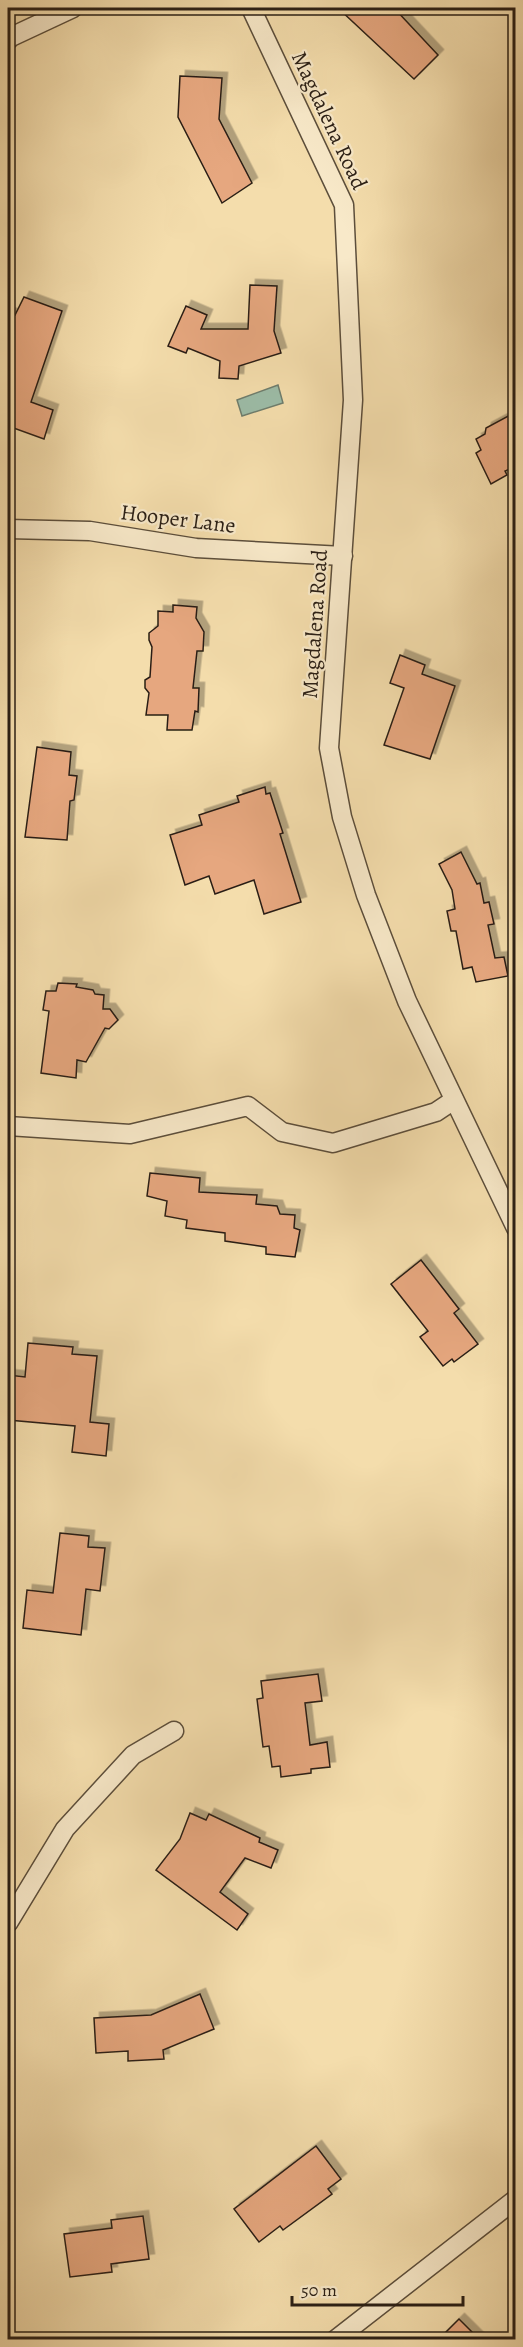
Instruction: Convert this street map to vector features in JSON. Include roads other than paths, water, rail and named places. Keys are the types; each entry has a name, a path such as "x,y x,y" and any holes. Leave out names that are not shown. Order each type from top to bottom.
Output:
{"street":[{"path":"8,40 73,8"},
{"name":"Magdalena Road","path":"251,8 344,205 353,400 329,748 342,817 366,895 407,1001 516,1228"},
{"name":"Hooper Lane","path":"8,529 90,531 196,548 343,556"},
{"path":"8,1126 130,1134 248,1106 282,1132 333,1143 436,1112 454,1100"},
{"path":"8,1923 65,1830 133,1755 174,1731"},
{"path":"335,2340 516,2199"}]}
